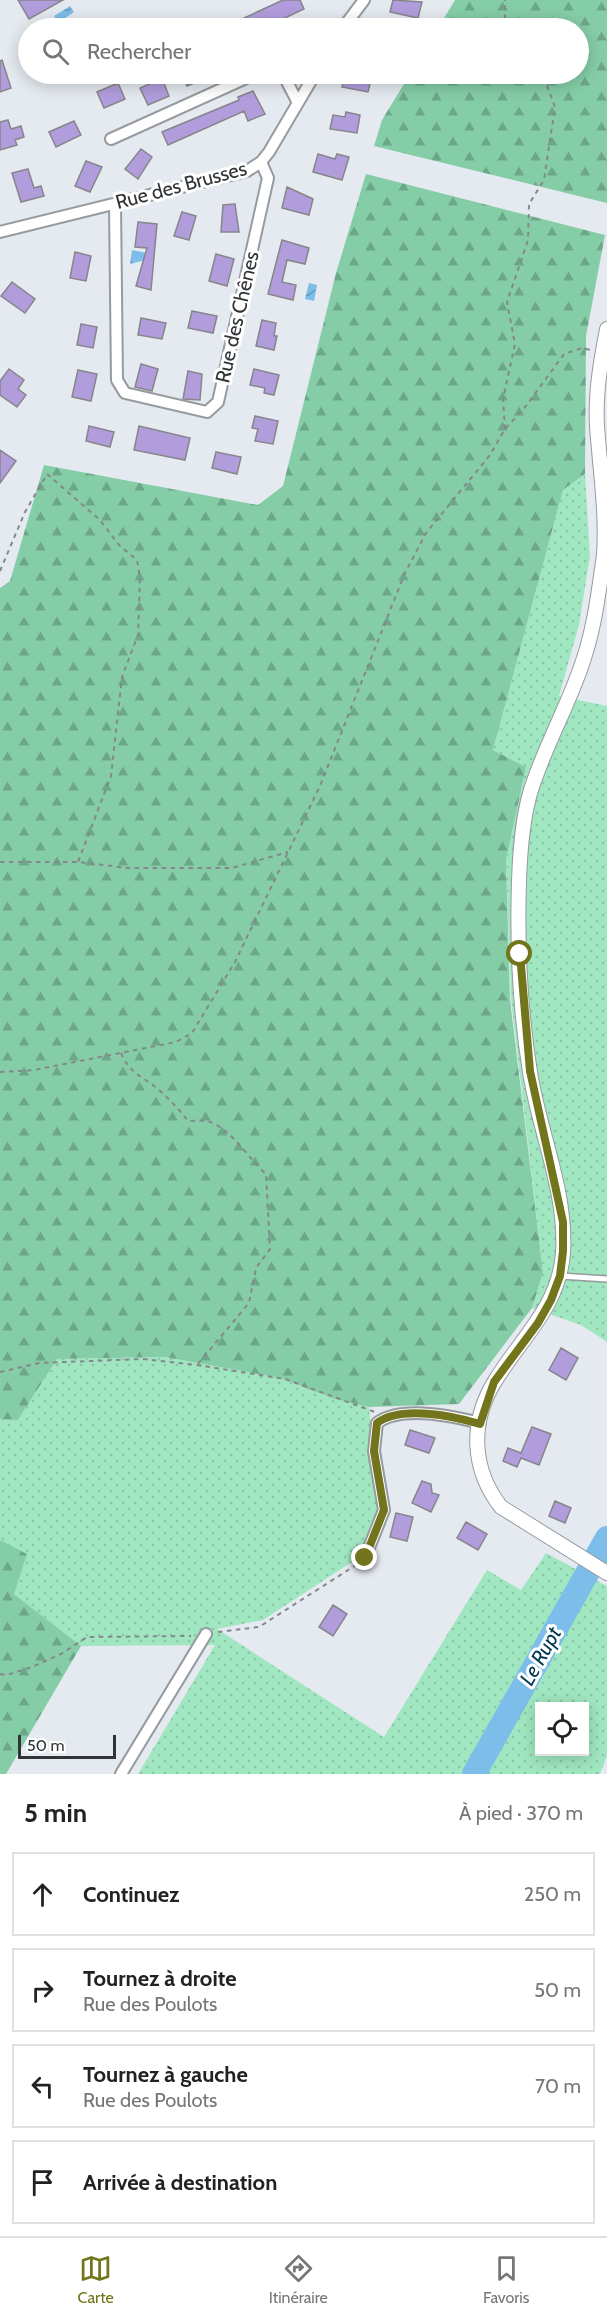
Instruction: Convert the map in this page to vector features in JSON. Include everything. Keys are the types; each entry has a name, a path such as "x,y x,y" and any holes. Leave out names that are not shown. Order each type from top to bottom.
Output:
{"main road":[{"path":"606,1573 518,1521 501,1508 489,1492 476,1455 480,1424 494,1382 538,1323 560,1276 563,1222 530,1071 520,954 520,869 522,834 531,790 584,657 605,551 605,482 597,424 607,328"}],"street":[{"path":"350,18 364,0"},
{"path":"111,139 233,84"},
{"path":"288,84 297,101"},
{"name":"Rue des Brusses","path":"0,231 247,171 261,162 308,84"},
{"name":"Rue des Chênes","path":"115,204 117,381 125,393 207,412 218,402 268,178 261,162"},
{"path":"365,1558 384,1510 374,1451 377,1423 384,1418 402,1414 453,1416 480,1424"},
{"path":"121,1774 206,1634"}],"lane":[{"path":"560,1276 607,1278"}],"path":[{"path":"505,0 505,18"},
{"path":"505,429 503,399 515,344 507,302 528,240 529,204 544,180 555,107 546,84"},
{"path":"0,1072 34,1070 176,1042 192,1033 235,962 320,786 405,573 426,533 490,455 505,429 526,406 564,354 582,348 603,352"},
{"path":"0,571 25,512 46,474 100,520 119,545 137,560 140,578 138,635 122,677 111,776 78,862"},
{"path":"0,862 78,862 128,868 232,868 288,852"},
{"path":"121,1053 127,1068 176,1105 188,1121 207,1121 231,1135 250,1160 266,1174 270,1249 256,1268 249,1303 197,1365"},
{"path":"0,1372 39,1363 142,1359 197,1365 285,1379 335,1399 369,1407 384,1418"},
{"path":"0,1674 7,1675 32,1667 61,1654 87,1637 186,1637 259,1627 365,1558"}],"green space":[{"path":"455,0 607,0 607,203 374,146 382,120 404,84 589,84 589,18 444,18"},
{"path":"366,174 605,235 586,336 585,474 563,490 493,750 526,767 506,860 510,1000 543,1272 532,1308 459,1404 369,1407 335,1399 280,1378 165,1357 57,1359 18,1420 0,1419 0,588 10,581 44,465 258,505 283,486 336,273"},
{"path":"585,474 590,556 579,625 559,696 607,706 607,1342 581,1325 532,1308 543,1271 511,1000 506,860 526,767 493,750 563,490"},
{"path":"165,1357 280,1378 335,1399 369,1407 377,1511 358,1558 263,1620 217,1629 384,1737 487,1570 521,1590 546,1553 607,1586 607,1756 600,1774 138,1774 215,1645 81,1646 14,1594 0,1540 0,1419 18,1420 57,1359"},
{"path":"0,1540 27,1554 14,1594 81,1646 6,1774 0,1774"}],"water":[{"path":"70,6 74,12 65,18 54,16"},
{"path":"132,250 147,253 146,260 130,264"},
{"path":"309,283 317,285 314,301 305,299"}],"building":[{"path":"18,0 63,0 31,18 28,18"},
{"path":"283,0 300,0 304,9 285,18 244,18"},
{"path":"393,0 422,2 418,18 390,12"},
{"path":"2,60 11,88 0,92 0,61"},
{"path":"118,84 125,99 104,108 97,92"},
{"path":"149,84 164,84 169,96 148,105 140,88"},
{"path":"343,84 370,84 368,92 342,87"},
{"path":"253,91 265,114 248,121 244,111 168,145 162,132 239,100 238,97"},
{"path":"346,112 360,115 357,133 330,129 333,115 345,117"},
{"path":"8,120 11,129 21,126 24,137 15,140 17,145 0,150 0,122"},
{"path":"74,121 81,135 56,147 49,132"},
{"path":"141,149 152,157 138,179 125,169"},
{"path":"318,154 335,159 337,154 349,157 342,180 313,172"},
{"path":"86,161 102,167 90,192 75,186"},
{"path":"28,169 34,188 41,186 44,196 21,202 12,173"},
{"path":"287,187 313,199 309,215 282,208"},
{"path":"235,204 239,232 221,232 223,205"},
{"path":"182,212 196,216 189,240 174,236"},
{"path":"138,222 157,224 151,290 136,286 147,248 135,247"},
{"path":"282,240 309,248 305,264 287,260 282,282 296,285 293,300 268,294"},
{"path":"75,252 91,256 86,281 70,278"},
{"path":"216,254 234,259 227,286 209,281"},
{"path":"12,282 35,299 25,313 1,296"},
{"path":"192,311 217,316 213,333 188,328"},
{"path":"141,318 166,323 162,339 138,335"},
{"path":"262,320 276,323 274,336 277,336 274,350 256,346"},
{"path":"81,324 97,327 93,348 77,345"},
{"path":"141,364 158,369 152,391 135,387"},
{"path":"9,369 24,380 18,389 26,395 17,407 0,395 0,381"},
{"path":"254,369 279,375 274,395 264,393 265,388 250,385"},
{"path":"78,370 97,374 91,401 72,397"},
{"path":"188,371 202,374 200,400 183,399"},
{"path":"255,416 278,421 273,444 255,441 258,429 252,428"},
{"path":"89,426 114,432 110,447 86,441"},
{"path":"139,426 190,438 185,460 134,450"},
{"path":"0,450 16,461 0,483"},
{"path":"216,452 241,457 237,474 212,468"},
{"path":"561,1348 578,1358 566,1380 549,1370"},
{"path":"532,1427 551,1434 539,1465 521,1458 517,1467 503,1461 508,1448 521,1453"},
{"path":"410,1430 435,1438 429,1453 405,1445"},
{"path":"422,1481 431,1484 432,1493 439,1495 431,1512 412,1503"},
{"path":"555,1501 571,1508 565,1523 549,1516"},
{"path":"396,1513 413,1517 407,1541 390,1537"},
{"path":"466,1522 487,1534 478,1550 457,1538"},
{"path":"333,1605 347,1614 333,1636 319,1627"}],"waterway":[{"name":"Le Rupt","path":"474,1774 607,1538"}],"route":[{"path":"365,1558 384,1510 374,1451 377,1423 384,1418 402,1414 453,1416 480,1424 486,1399 494,1382 538,1323 551,1300 560,1276 563,1222 530,1071 520,954"}]}
